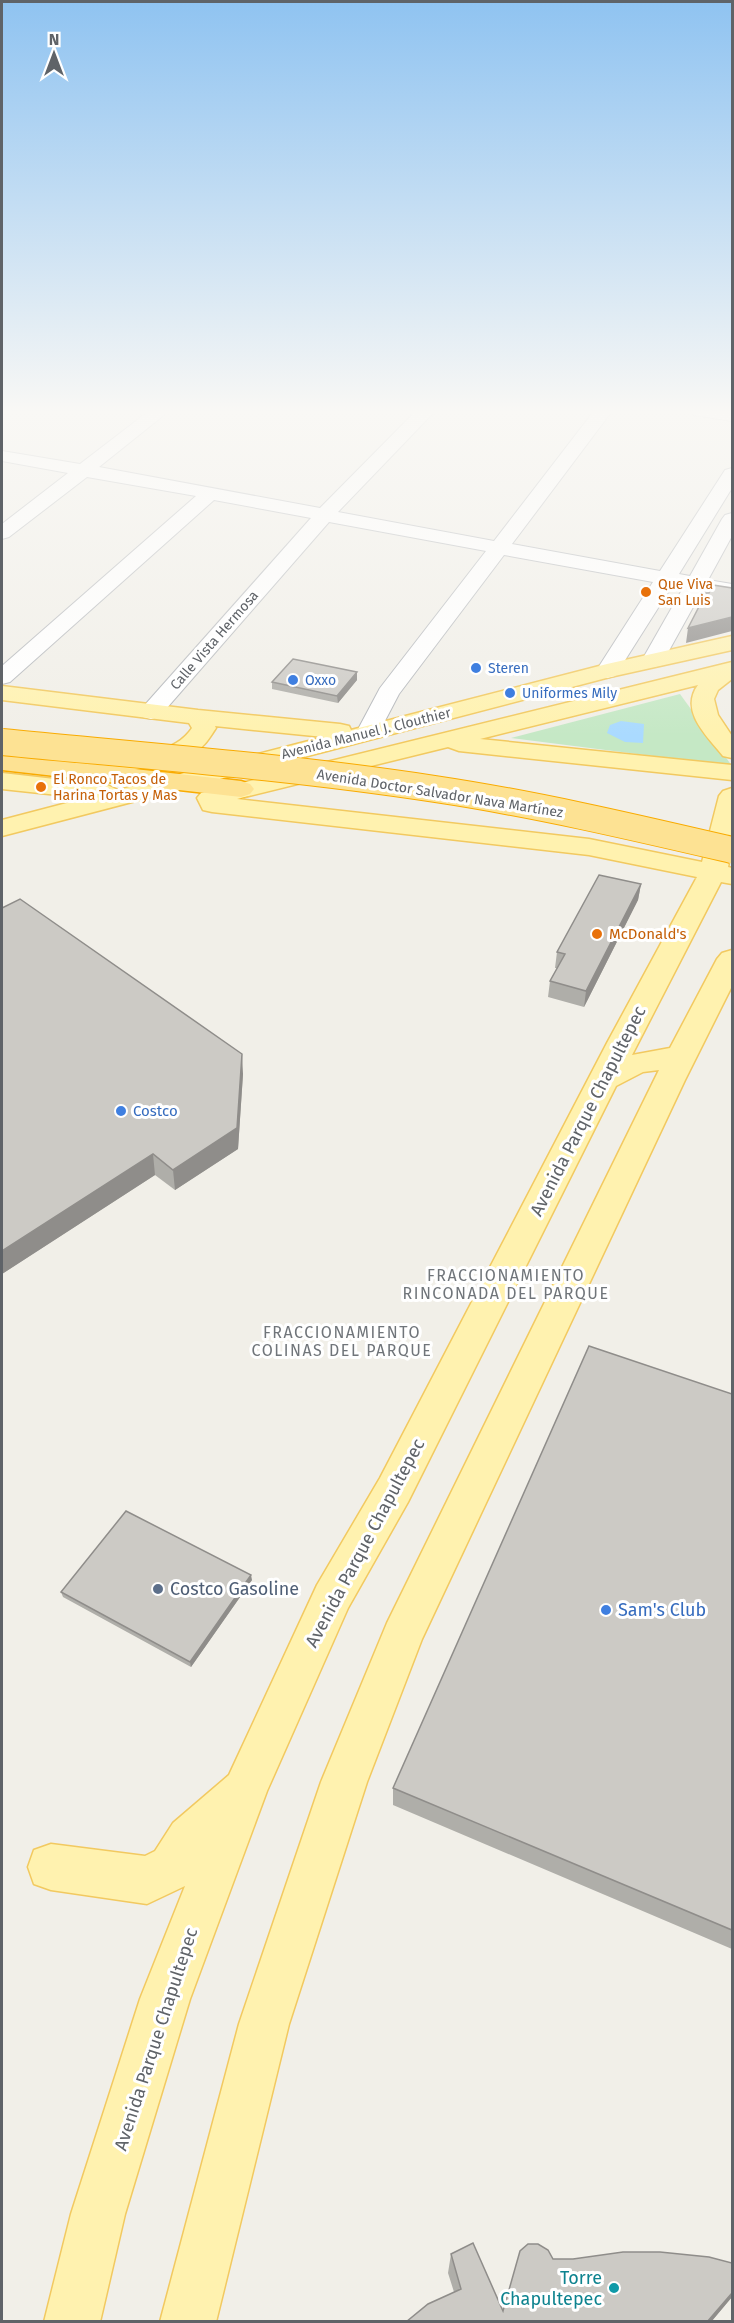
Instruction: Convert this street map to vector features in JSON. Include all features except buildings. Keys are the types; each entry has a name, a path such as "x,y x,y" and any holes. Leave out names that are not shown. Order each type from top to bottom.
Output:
{"highway":[{"name":"Avenida Doctor Salvador Nava Martínez","path":"2,721 345,754 451,770 615,801 732,827"},
{"path":"4,762 185,792"},
{"name":"Avenida Doctor Salvador Nava Martínez","path":"4,762 336,776 435,789 587,816 726,866"}],"main road":[{"name":"Avenida Manuel J. Clouthier","path":"185,792 241,789 368,733 608,671 732,643"},
{"path":"732,669 706,689 701,700 704,714 724,732 732,752"},
{"name":"Avenida Manuel J. Clouthier","path":"2,851 185,792 298,762 437,741 732,669"},
{"path":"2,693 151,712 732,773"},
{"path":"4,762 94,767 135,762 174,752 195,742 204,728 198,717"},
{"path":"4,762 127,795"},
{"path":"298,762 306,789 318,801 339,811 373,822"},
{"path":"2,828 127,795 185,792 373,822 589,847 632,855 726,866"},
{"name":"Avenida Parque Chapultepec","path":"72,2322 98,2214 165,1999 246,1788 332,1598 394,1490 687,922 726,866 732,796"},
{"path":"632,855 677,891 687,922"},
{"path":"188,2322 264,2024 344,1782 402,1637 681,1058 732,959"},
{"path":"604,1079 622,1067 642,1061 681,1058"},
{"path":"51,1867 147,1880 172,1868 189,1839 246,1788"}],"street":[{"path":"2,533 19,519"},
{"path":"2,677 179,519"},
{"name":"Calle Vista Hermosa","path":"151,712 320,519"},
{"path":"342,519 732,590"},
{"path":"368,733 388,693 519,519"},
{"path":"608,671 704,519"},
{"path":"653,660 732,519"}],"green space":[{"path":"680,694 732,766 511,738"}],"water":[{"path":"621,721 644,724 643,743 625,742 607,733 610,725"}],"place":[{"name":"Que Viva San Luis","path":"646,592"},
{"name":"Steren","path":"476,668"},
{"name":"Oxxo","path":"293,680"},
{"name":"Uniformes Mily","path":"510,693"},
{"name":"El Ronco Tacos de Harina Tortas y Mas","path":"41,787"},
{"name":"McDonald's","path":"597,934"},
{"name":"Costco","path":"121,1111"},
{"name":"Costco Gasoline","path":"158,1589"},
{"name":"Sam's Club","path":"606,1610"},
{"name":"Torre Chapultepec","path":"614,2288"}],"district":[{"name":"FRACCIONAMIENTO RINCONADA DEL PARQUE","path":"506,1284"},
{"name":"FRACCIONAMIENTO COLINAS DEL PARQUE","path":"342,1341"}]}
